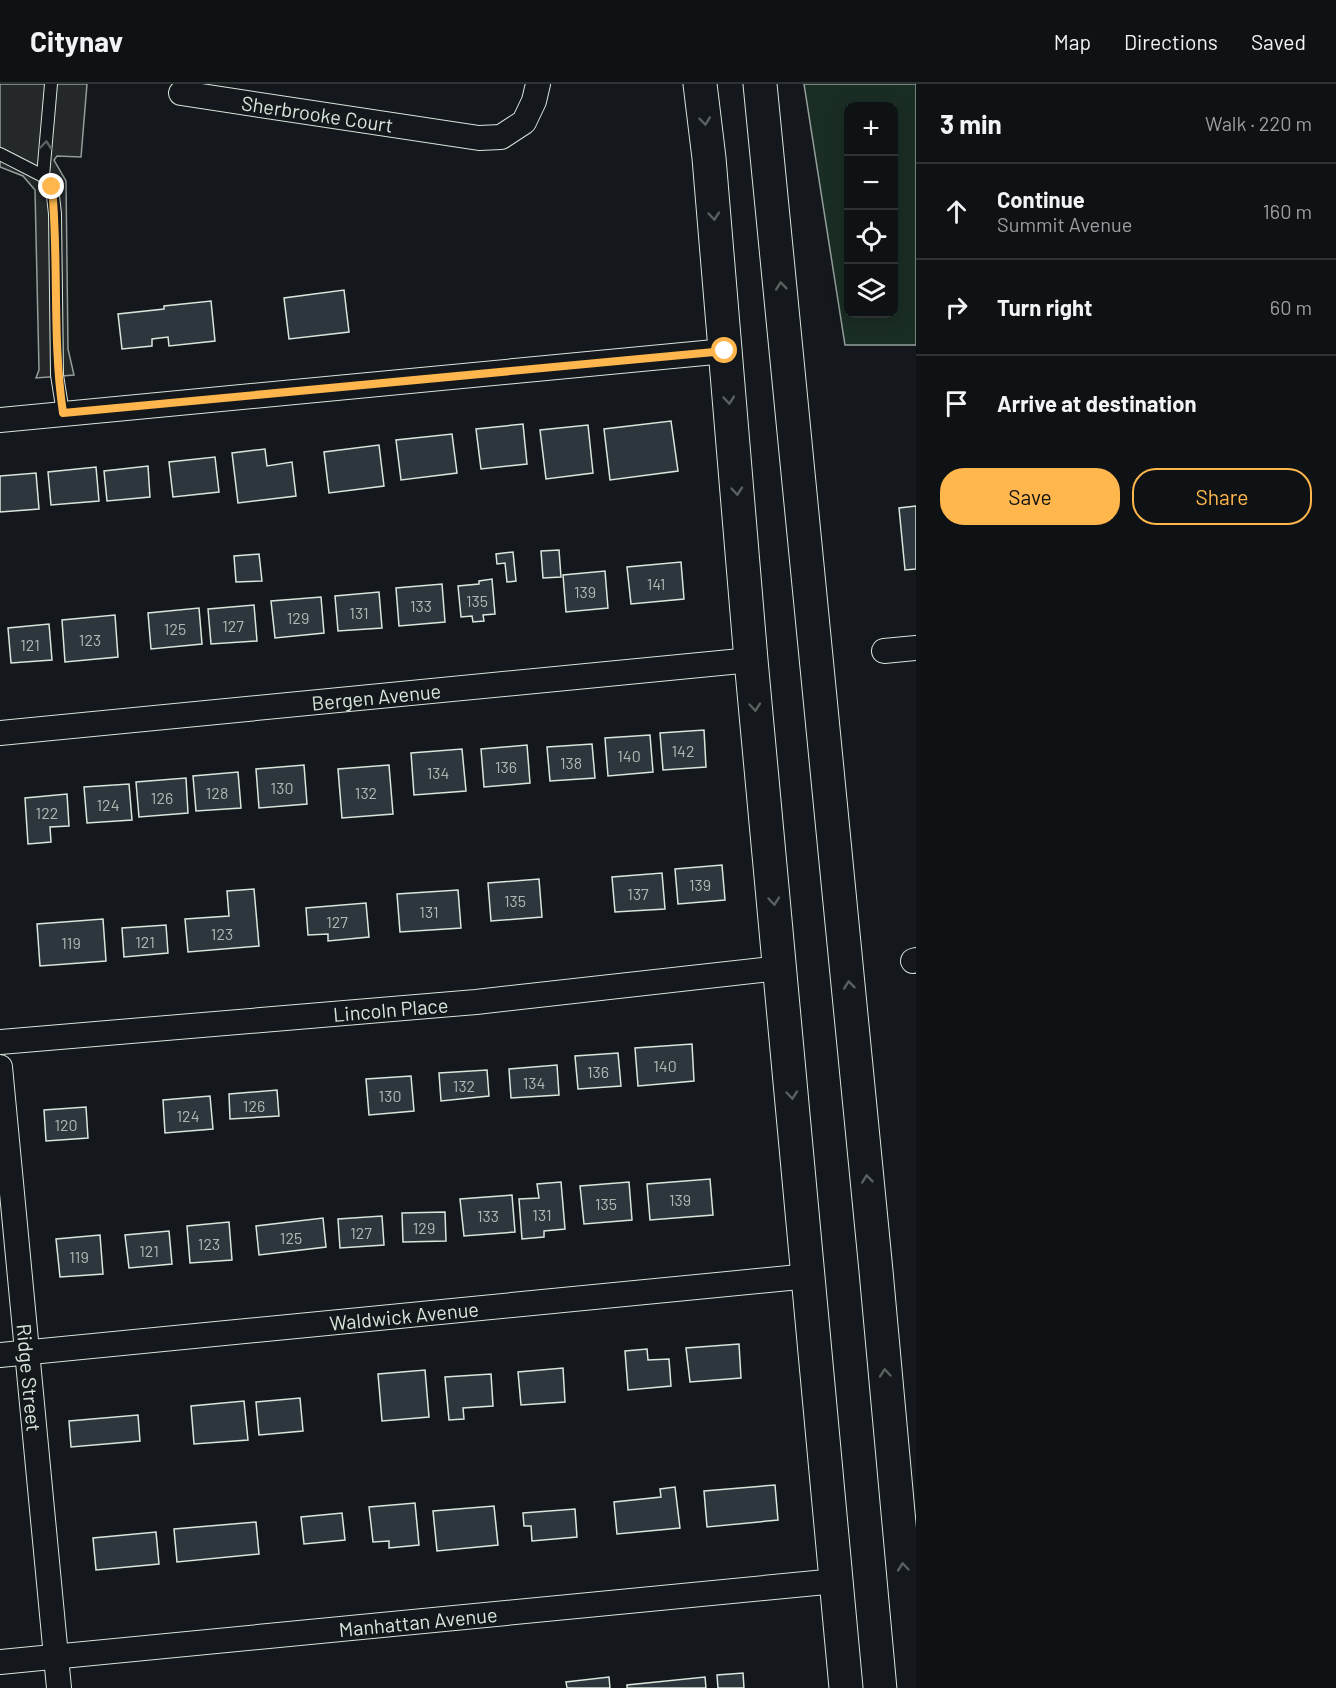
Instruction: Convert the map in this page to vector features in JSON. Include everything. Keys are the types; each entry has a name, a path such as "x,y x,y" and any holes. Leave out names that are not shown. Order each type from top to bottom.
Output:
{"highway":[{"path":"700,84 709,158 751,660 810,1276 846,1688"},
{"path":"760,84 874,1247 914,1688"}],"street":[{"name":"Sherbrooke Court","path":"180,93 479,138 501,138 524,122 534,101 538,84"},
{"path":"0,420 725,351"},
{"path":"884,651 916,648"},
{"name":"Bergen Avenue","path":"0,733 751,660"},
{"name":"Lincoln Place","path":"0,1042 476,1002 780,968"},
{"name":"Ridge Street","path":"0,1067 59,1688"},
{"name":"Waldwick Avenue","path":"0,1355 810,1276"},
{"name":"Manhattan Avenue","path":"0,1662 837,1581"}],"lane":[{"path":"44,176 51,84"},
{"path":"0,154 44,176 52,187 55,214 57,375 63,413"}],"green space":[{"path":"804,84 916,84 916,345 845,345"}],"shaded area":[{"path":"0,84 87,84 81,157 57,156 54,160 66,181 68,349 74,375 36,378 39,370 35,190 23,176 0,167"}],"building":[{"path":"344,290 349,332 289,339 284,298"},
{"path":"211,301 215,341 169,346 168,337 152,339 152,346 122,349 118,314"},
{"path":"671,421 678,471 610,480 604,429"},
{"path":"523,424 527,464 481,469 476,429"},
{"path":"588,425 593,473 546,479 540,430"},
{"path":"452,434 457,473 401,480 396,440"},
{"path":"379,445 384,486 329,493 324,452"},
{"path":"265,449 267,466 292,462 296,496 238,503 232,453"},
{"path":"215,457 219,492 173,497 169,462"},
{"path":"148,466 150,497 107,501 104,471"},
{"path":"96,467 99,501 51,505 48,472"},
{"path":"36,473 39,509 0,512 0,476"},
{"path":"916,506 916,569 905,570 899,508"},
{"path":"559,550 561,577 543,578 541,551"},
{"path":"513,552 516,581 507,582 505,563 497,564 496,554"},
{"path":"259,554 262,581 236,582 234,556"},
{"path":"681,562 684,599 631,604 627,567"},
{"path":"605,571 608,608 566,612 563,575"},
{"path":"492,579 495,614 483,615 484,621 473,622 472,616 461,617 458,586 479,584 479,581"},
{"path":"442,584 445,622 399,626 396,588"},
{"path":"379,592 382,628 338,631 335,596"},
{"path":"321,597 324,633 275,638 271,601"},
{"path":"254,605 257,641 211,644 208,609"},
{"path":"199,608 202,644 151,649 148,613"},
{"path":"115,615 118,657 65,662 62,620"},
{"path":"49,624 52,660 11,663 8,628"},
{"path":"704,730 706,767 663,770 660,733"},
{"path":"650,735 653,772 608,776 605,738"},
{"path":"592,744 595,778 550,781 547,747"},
{"path":"527,745 530,783 484,787 481,749"},
{"path":"462,749 466,791 414,795 411,753"},
{"path":"304,765 307,804 259,808 256,769"},
{"path":"389,765 393,814 342,818 338,769"},
{"path":"238,772 241,808 196,811 193,776"},
{"path":"186,778 188,813 139,817 136,782"},
{"path":"129,784 132,820 87,823 84,787"},
{"path":"67,794 69,826 50,827 51,842 28,844 25,798"},
{"path":"722,865 725,900 678,904 675,869"},
{"path":"662,873 665,909 615,912 612,877"},
{"path":"539,879 542,917 491,921 488,883"},
{"path":"254,889 259,946 188,952 185,919 229,916 227,891"},
{"path":"458,890 461,928 400,932 397,894"},
{"path":"366,903 369,937 328,941 328,934 308,935 306,908"},
{"path":"103,919 106,961 40,966 37,924"},
{"path":"166,925 168,953 124,957 122,928"},
{"path":"692,1044 694,1081 638,1086 635,1048"},
{"path":"618,1053 621,1086 578,1089 575,1056"},
{"path":"557,1065 559,1095 511,1098 509,1069"},
{"path":"487,1070 489,1096 441,1101 439,1073"},
{"path":"411,1076 414,1111 369,1115 366,1079"},
{"path":"277,1090 279,1116 230,1119 229,1094"},
{"path":"210,1096 213,1129 165,1133 163,1100"},
{"path":"86,1107 88,1138 46,1141 44,1110"},
{"path":"710,1179 713,1215 650,1220 647,1184"},
{"path":"561,1182 565,1229 544,1231 544,1237 522,1239 519,1199 539,1198 537,1184"},
{"path":"629,1182 632,1220 584,1224 580,1186"},
{"path":"512,1195 515,1232 464,1236 460,1199"},
{"path":"445,1212 446,1241 403,1242 402,1213"},
{"path":"382,1216 384,1245 340,1248 338,1219"},
{"path":"323,1218 326,1247 259,1255 256,1226"},
{"path":"229,1222 232,1260 190,1263 187,1226"},
{"path":"169,1231 172,1264 129,1268 125,1235"},
{"path":"100,1235 103,1274 60,1277 56,1239"},
{"path":"739,1344 741,1378 690,1382 686,1348"},
{"path":"647,1349 648,1360 669,1359 671,1386 628,1390 625,1351"},
{"path":"563,1368 565,1402 521,1405 518,1372"},
{"path":"425,1370 429,1417 382,1421 378,1374"},
{"path":"491,1374 493,1406 463,1408 464,1419 449,1420 445,1377"},
{"path":"300,1398 303,1431 259,1435 256,1402"},
{"path":"244,1401 248,1440 194,1444 191,1406"},
{"path":"138,1415 140,1441 71,1447 69,1421"},
{"path":"775,1485 778,1520 707,1527 704,1491"},
{"path":"675,1487 680,1528 617,1534 614,1502 661,1497 660,1489"},
{"path":"415,1503 419,1545 389,1548 389,1541 373,1542 369,1507"},
{"path":"494,1506 498,1545 437,1551 433,1511"},
{"path":"575,1509 577,1537 532,1541 531,1526 524,1526 523,1513"},
{"path":"342,1513 345,1540 304,1544 301,1517"},
{"path":"256,1522 259,1554 177,1562 174,1529"},
{"path":"156,1532 159,1564 96,1570 93,1538"},
{"path":"743,1673 744,1688 718,1688 717,1675"},
{"path":"609,1677 610,1688 567,1688 566,1682"},
{"path":"705,1677 706,1688 627,1688 627,1685"}],"route":[{"path":"52,187 55,214 57,375 63,413 725,351"}]}
